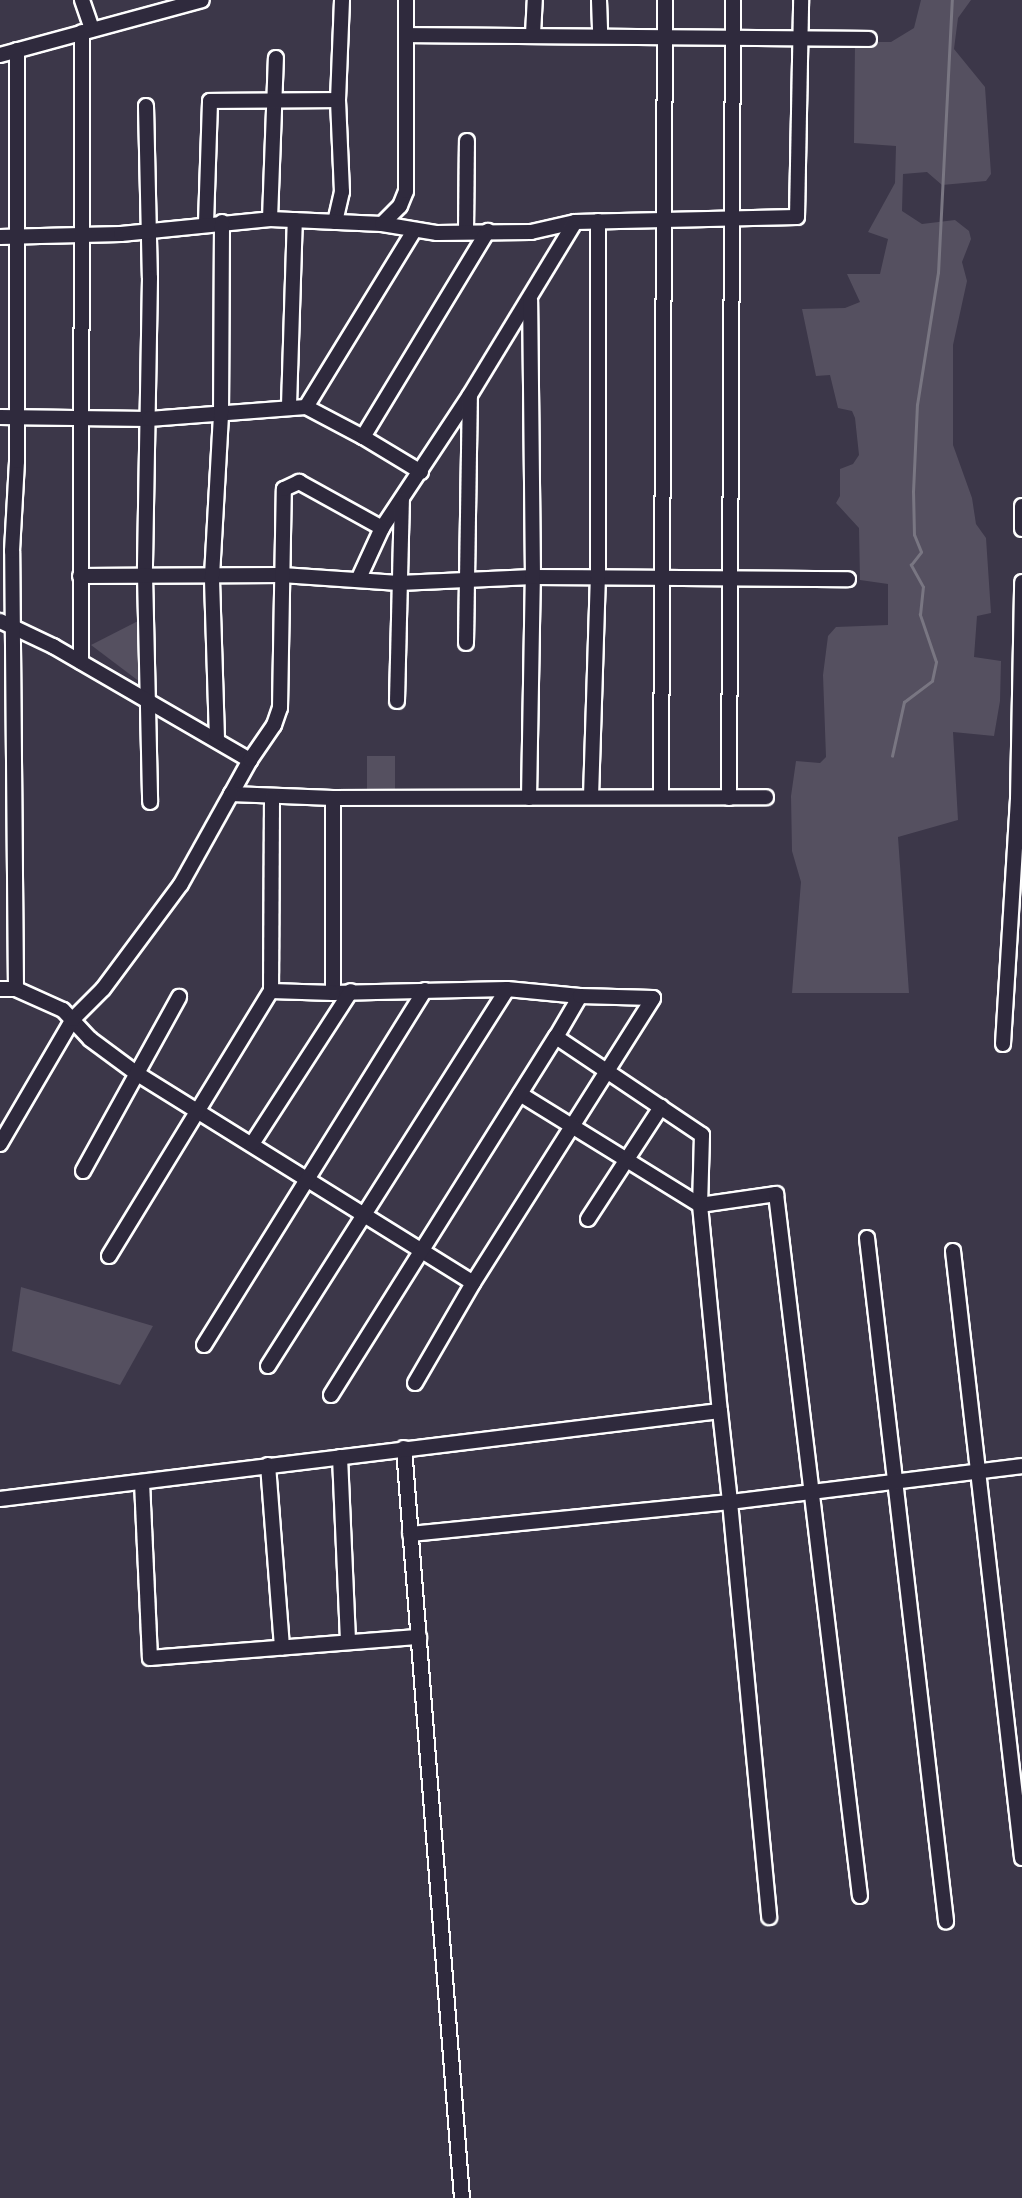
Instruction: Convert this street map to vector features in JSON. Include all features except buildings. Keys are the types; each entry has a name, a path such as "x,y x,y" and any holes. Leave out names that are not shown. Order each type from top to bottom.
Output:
{"street":[{"path":"81,663 83,416 80,236 87,30 82,0"},
{"path":"0,55 202,0"},
{"path":"335,222 342,192 338,100 342,0"},
{"path":"382,224 400,206 406,191 406,0"},
{"path":"533,34 535,0"},
{"path":"599,0 600,35"},
{"path":"662,797 665,0"},
{"path":"729,797 733,0"},
{"path":"0,237 80,236 270,219 382,224 414,231 531,232 575,222 797,217 801,0"},
{"path":"406,35 733,35 869,39"},
{"path":"16,989 15,627 7,417 17,237 17,50"},
{"path":"270,219 277,99 276,58"},
{"path":"206,223 210,101 338,100"},
{"path":"146,106 149,419 145,575 150,802"},
{"path":"466,232 467,141"},
{"path":"289,406 295,220"},
{"path":"591,797 598,577 598,221"},
{"path":"217,739 212,576 221,416 222,222"},
{"path":"359,578 382,528 421,472 530,300 575,222"},
{"path":"306,407 414,231"},
{"path":"362,437 488,231"},
{"path":"528,798 533,577 530,300"},
{"path":"466,643 470,395"},
{"path":"7,417 149,419 221,416 289,406 306,407 421,472"},
{"path":"0,1144 73,1019 103,989 181,884 280,708 282,496 290,484 299,482 382,528"},
{"path":"397,701 402,500"},
{"path":"1021,506 1022,529"},
{"path":"80,576 282,575 359,578 399,583 533,577 848,579"},
{"path":"1003,1044 1020,801 1022,582"},
{"path":"0,621 149,699 250,760"},
{"path":"0,793 15,794"},
{"path":"231,793 333,798 766,797"},
{"path":"109,1256 271,992 272,796"},
{"path":"333,798 333,993"},
{"path":"0,989 16,989 45,1000 73,1019 90,1039 136,1073 473,1283"},
{"path":"271,992 507,989 580,996 653,998 473,1283 415,1383"},
{"path":"268,1366 507,989"},
{"path":"204,1345 425,990"},
{"path":"252,1144 351,991"},
{"path":"331,1395 580,996"},
{"path":"83,1171 180,997"},
{"path":"556,1037 702,1135 700,1205 769,1917"},
{"path":"520,1094 700,1205 776,1194 814,1493 860,1896"},
{"path":"588,1219 661,1107"},
{"path":"867,1238 946,1921"},
{"path":"953,1251 981,1471 1022,1858"},
{"path":"0,1499 720,1411"},
{"path":"404,1448 462,2198"},
{"path":"340,1457 348,1642"},
{"path":"268,1465 282,1647"},
{"path":"410,1534 814,1493 1022,1466"},
{"path":"142,1482 150,1658 419,1637"}],"shaded area":[{"path":"921,0 971,0 958,18 954,49 985,87 991,174 986,181 942,185 927,172 903,174 902,211 922,224 955,220 969,231 971,239 962,262 967,281 953,345 953,445 972,498 976,524 986,538 991,613 977,616 974,657 1001,661 1000,701 994,736 953,732 958,820 898,837 909,993 792,993 801,882 792,851 791,796 796,761 820,763 826,757 823,675 828,636 836,627 888,625 888,584 860,580 859,528 836,503 840,496 840,469 853,464 859,455 855,418 852,411 838,408 830,375 816,376 802,309 845,308 860,302 847,274 880,274 888,239 868,232 895,183 896,146 854,143 855,42 891,42 914,28"},
{"path":"140,620 140,682 91,645"},
{"path":"367,756 395,756 395,789 367,789"},
{"path":"21,1287 153,1326 120,1385 12,1351"}],"waterway":[{"path":"892,756 904,702 932,681 936,662 920,615 923,587 911,565 921,552 914,535 917,405 938,273 952,0"}]}
